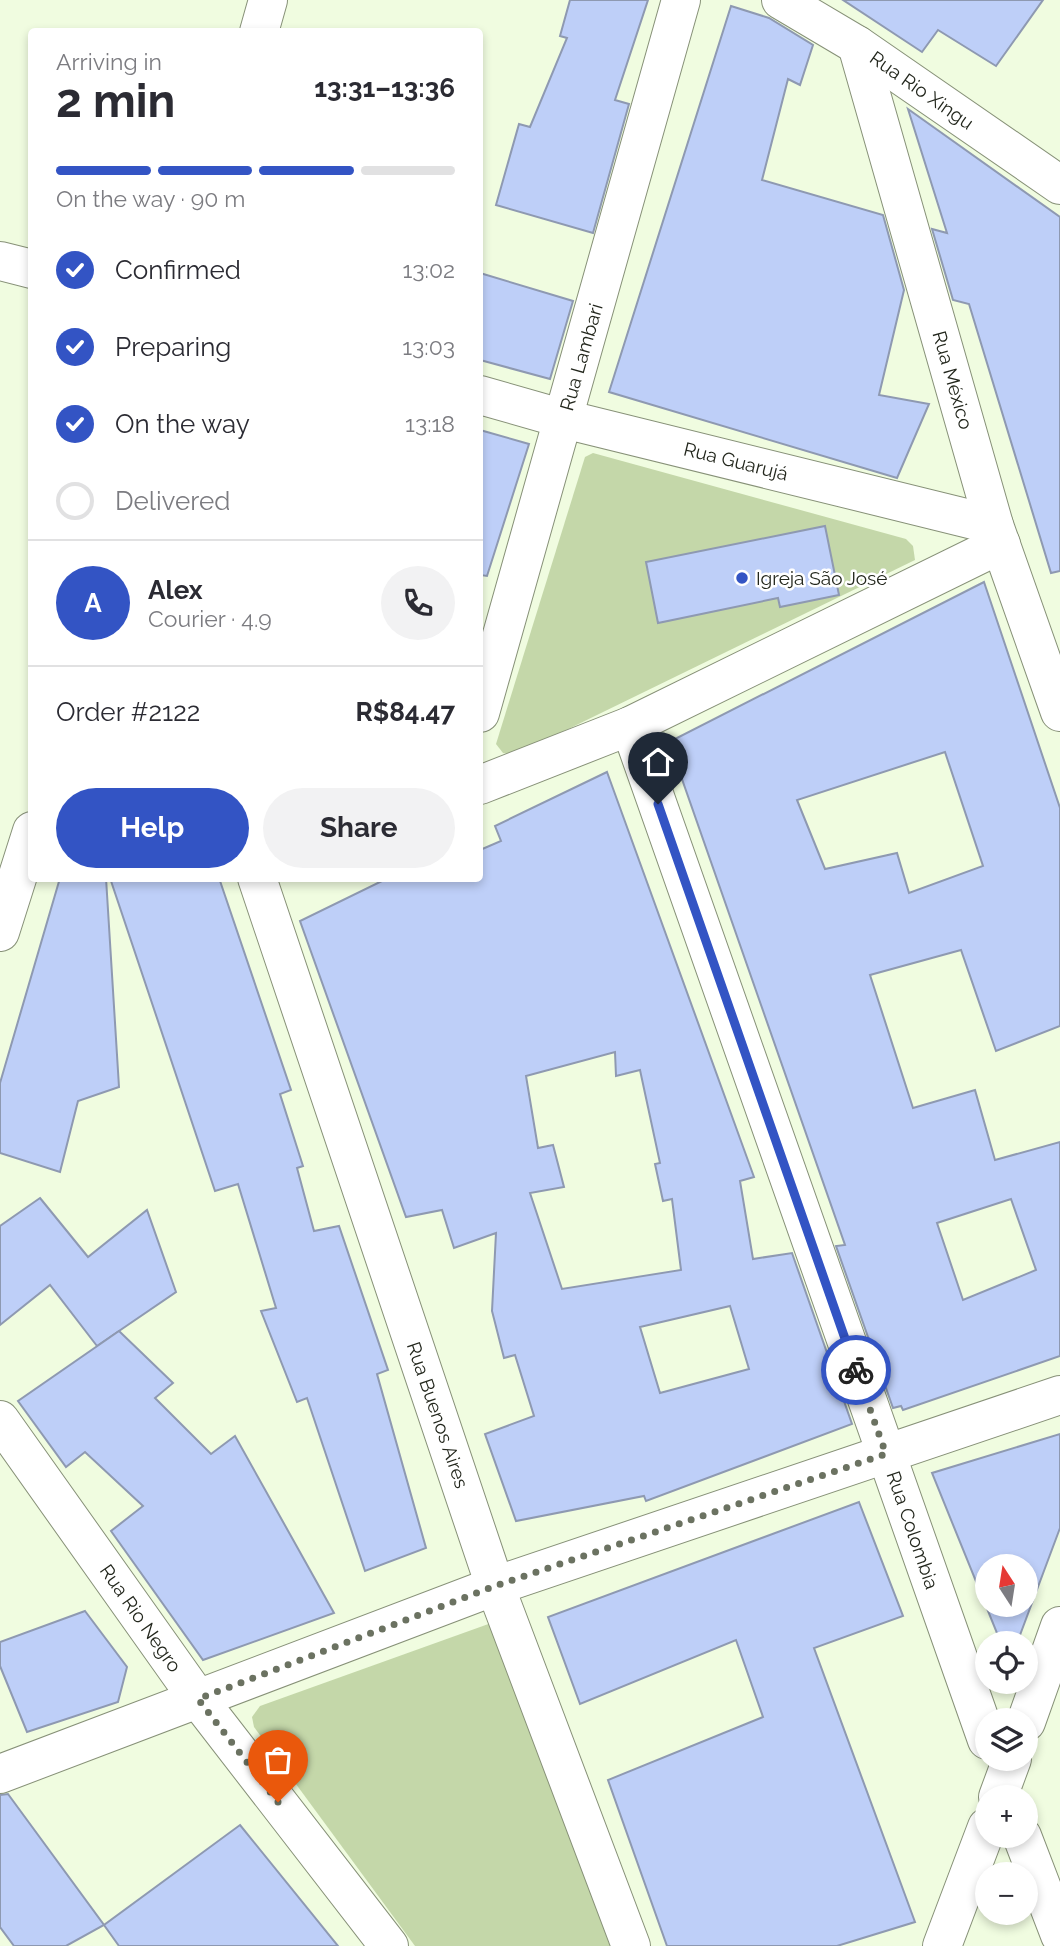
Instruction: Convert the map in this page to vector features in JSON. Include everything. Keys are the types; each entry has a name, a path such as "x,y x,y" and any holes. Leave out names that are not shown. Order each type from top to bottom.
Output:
{"street":[{"path":"260,28 268,0"},
{"name":"Rua Lambari","path":"483,702 681,0"},
{"name":"Rua Rio Xingu","path":"781,0 857,45 1057,175"},
{"name":"Rua México","path":"857,45 997,534 1060,712"},
{"path":"0,261 28,268"},
{"name":"Rua Guarujá","path":"483,396 997,534"},
{"path":"483,784 630,726 997,534"},
{"name":"Rua Colombia","path":"630,726 976,1708"},
{"path":"0,932 28,844"},
{"name":"Rua Buenos Aires","path":"264,882 495,1586 631,1946"},
{"path":"0,1774 495,1586 1060,1395"},
{"name":"Rua Rio Negro","path":"0,1420 198,1699 389,1946"},
{"path":"1031,1708 1060,1626"},
{"path":"942,1946 979,1848"},
{"path":"1027,1848 1060,1935"}],"green space":[{"path":"593,453 906,539 913,546 915,560 515,755 503,753 496,744 585,457"},
{"path":"494,1622 610,1946 415,1946 254,1727 252,1717 260,1706"}],"building":[{"path":"570,0 648,0 615,100 629,104 593,233 496,205 519,124 530,127 567,38 560,36"},
{"path":"843,0 1043,0 996,66 938,30 922,52"},
{"path":"731,6 769,18 813,45 800,85 788,79 762,180 883,215 904,290 879,395 929,404 897,478 609,392"},
{"path":"908,109 1060,217 1060,571 1051,573 969,304 953,300 932,229 947,233"},
{"path":"483,274 573,301 550,379 483,361"},
{"path":"483,431 529,444 487,576 483,575"},
{"name":"Igreja São José","path":"825,526 839,595 780,607 778,598 658,623 646,562"},
{"path":"984,582 1060,808 1060,1026 996,1051 961,950 870,975 913,1108 975,1090 995,1160 1060,1142 1060,1356 903,1410 901,1406 893,1408 836,1246 845,1245 669,742","holes":["945,752 983,866 909,893 897,853 825,869 797,800","1011,1199 1036,1270 963,1300 937,1223"]},
{"path":"607,772 754,1177 740,1181 753,1259 792,1253 852,1424 646,1501 644,1496 516,1521 485,1434 534,1416 515,1355 504,1358 492,1311 496,1233 454,1248 442,1210 406,1217 300,921 380,882 483,882 483,849 501,841 495,826","holes":["615,1052 616,1076 640,1070 660,1163 655,1164 663,1201 672,1199 681,1270 562,1289 530,1193 564,1187 553,1145 538,1148 526,1076","730,1306 749,1369 660,1393 640,1327"]},
{"path":"59,882 106,882 119,1087 78,1101 60,1172 0,1153 0,1083"},
{"path":"111,882 220,882 291,1090 280,1094 303,1166 297,1168 314,1231 339,1226 388,1370 377,1374 426,1548 365,1571 307,1398 297,1402 261,1311 276,1308 238,1184 215,1191"},
{"path":"40,1198 88,1257 147,1210 176,1292 97,1346 50,1285 0,1325 0,1226"},
{"path":"119,1331 173,1383 155,1398 211,1454 235,1436 334,1613 203,1660 111,1531 143,1506 85,1452 66,1467 18,1401"},
{"path":"1060,1434 1060,1528 1038,1587 1038,1554 975,1554 975,1579 932,1473"},
{"path":"859,1502 903,1616 814,1648 915,1922 837,1946 667,1946 608,1780 763,1717 736,1640 580,1704 548,1617"},
{"path":"85,1611 127,1667 118,1702 27,1732 0,1666 0,1642"},
{"path":"990,1617 1027,1617 1021,1631 996,1631"},
{"path":"8,1794 104,1925 66,1946 14,1946 0,1927 0,1795"},
{"path":"240,1825 338,1946 119,1946 104,1925"}],"way so far":[{"path":"278,1802 198,1699 495,1586 886,1454 856,1370"}],"place":[{"name":"Igreja São José","path":"742,578"}],"route":[{"path":"658,804 856,1370"}]}
